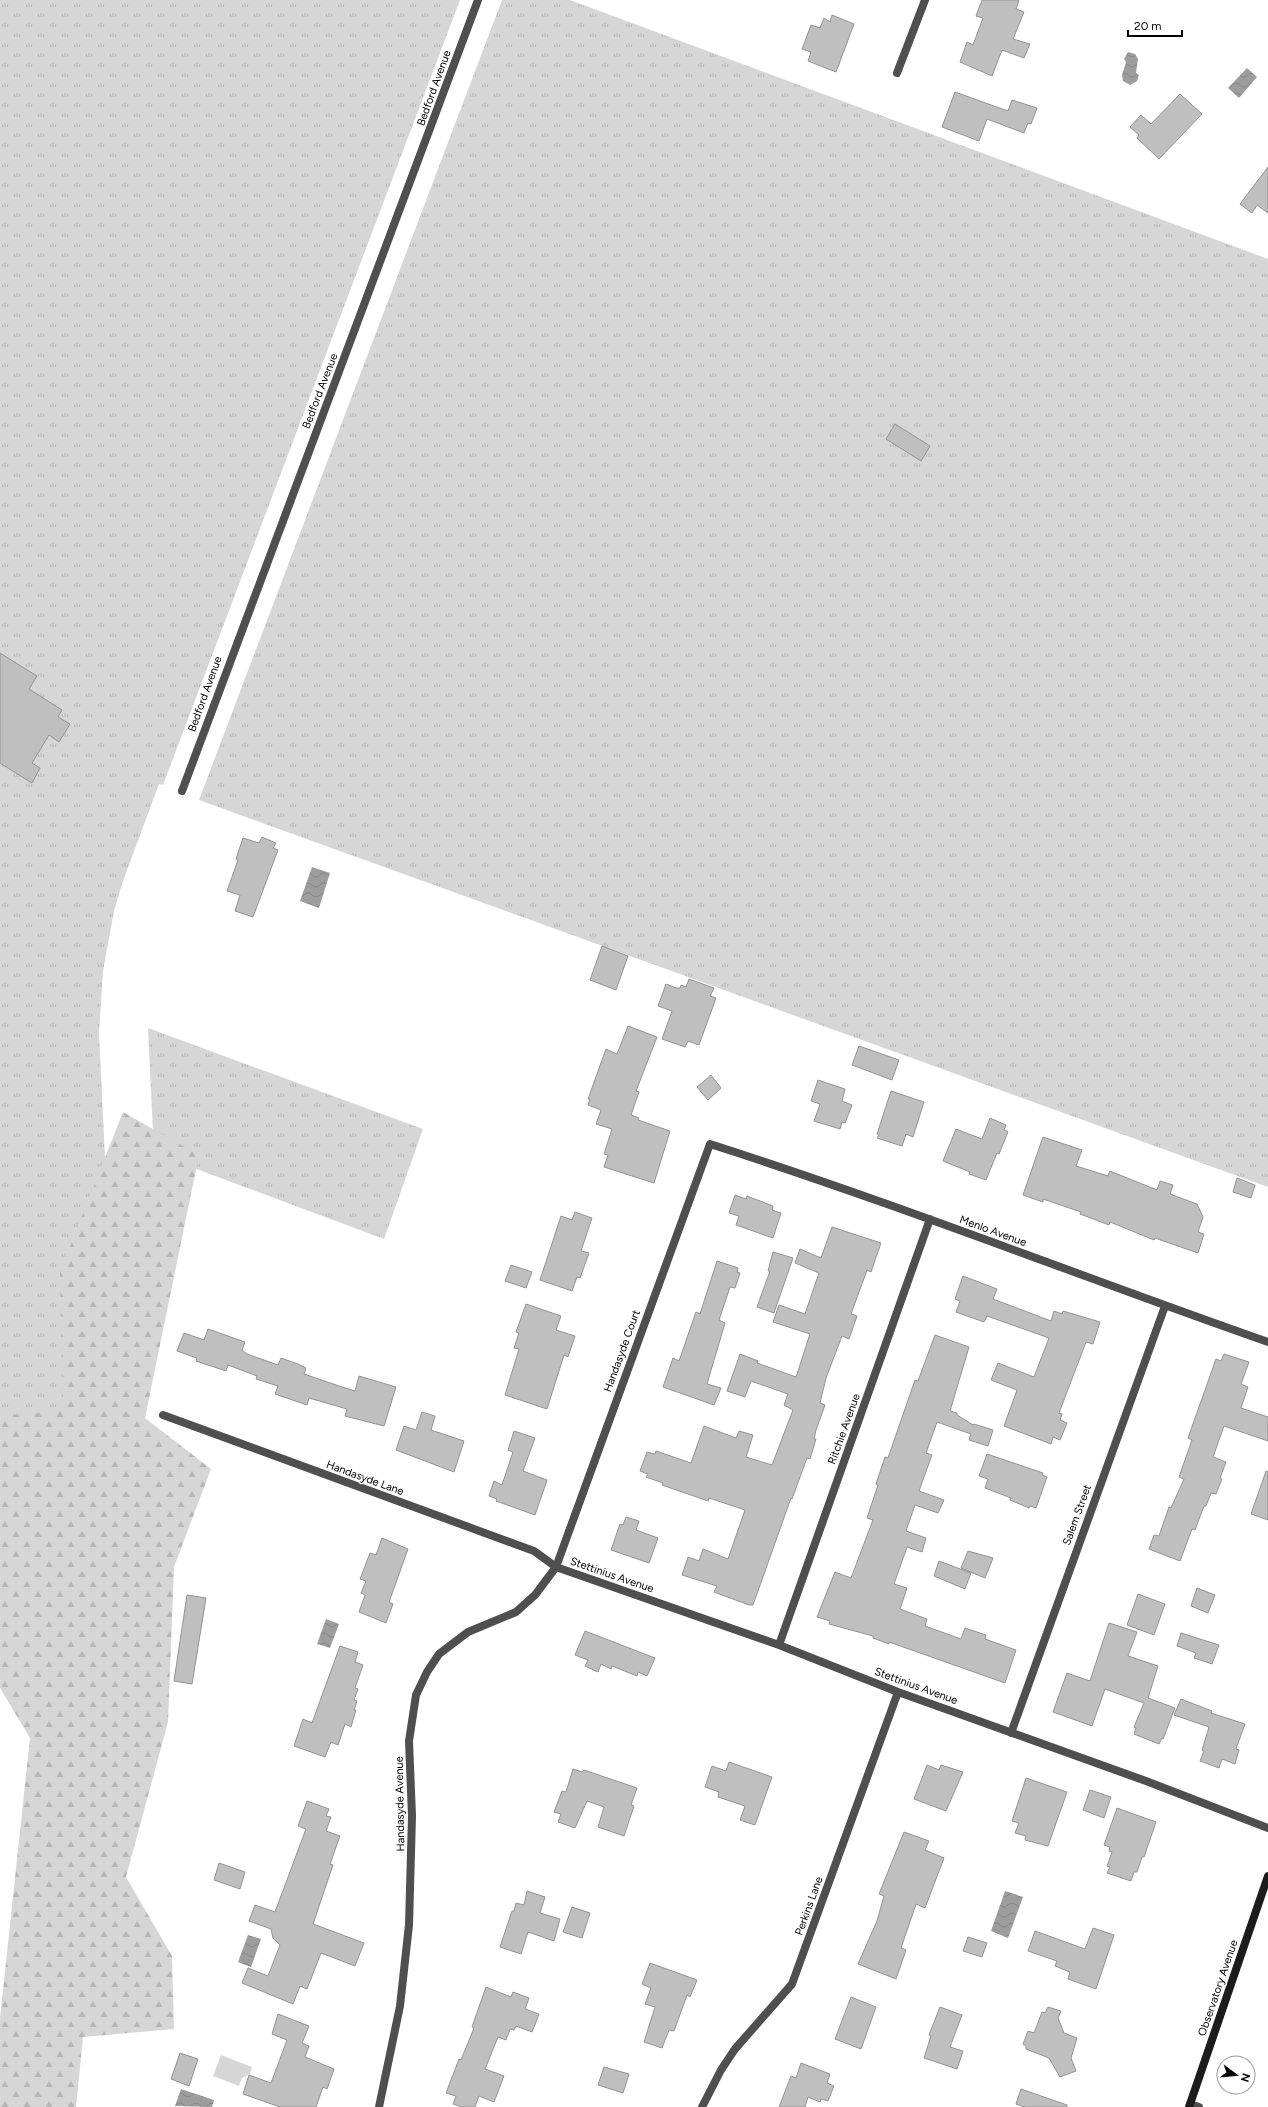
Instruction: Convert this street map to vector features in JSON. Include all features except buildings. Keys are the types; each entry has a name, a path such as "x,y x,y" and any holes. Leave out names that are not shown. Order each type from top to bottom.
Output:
{"street":[{"name":"Bedford Avenue","path":"182,791 478,0"},
{"path":"897,73 925,0"},
{"name":"Menlo Avenue","path":"710,1144 751,1156 930,1219 1165,1306 1268,1342"},
{"name":"Handasyde Court","path":"556,1567 710,1144"},
{"name":"Ritchie Avenue","path":"779,1645 930,1219"},
{"name":"Salem Street","path":"1011,1733 1165,1306"},
{"name":"Handasyde Lane","path":"163,1415 534,1551 556,1567"},
{"name":"Stettinius Avenue","path":"556,1567 779,1645 898,1692 1268,1828"},
{"name":"Handasyde Avenue","path":"379,2107 400,2006 409,1925 412,1804 409,1741 416,1695 427,1672 439,1654 468,1632 516,1612 536,1595 556,1567"},
{"name":"Perkins Lane","path":"702,2107 720,2070 735,2049 792,1984 898,1692"},
{"name":"Observatory Avenue","path":"1189,2105 1268,1876"},
{"path":"1189,2105 1199,2107"}],"green space":[{"path":"0,0 460,0 163,785 159,784 123,881 114,911 103,971 99,1033 111,1281 111,1346 0,1509"},
{"path":"502,0 570,0 1268,259 1268,1187 199,800"},
{"path":"148,1028 423,1129 384,1239 154,1153"},
{"path":"123,1112 199,1155 145,1418 211,1469 174,1567 168,1722 126,1877 172,1956 174,2029 83,2037 76,2107 0,2107 0,2018 30,1738 0,1688 0,1416 63,1411 60,1272"},
{"path":"221,2055 252,2067 250,2074 242,2078 239,2086 213,2076"}],"water":[{"path":"1128,52 1135,54 1138,59 1136,73 1139,75 1137,81 1130,85 1123,81 1122,75 1126,62 1124,59"},
{"path":"1247,68 1257,77 1239,98 1228,88"},
{"path":"312,867 330,873 319,908 300,901"},
{"path":"326,1619 339,1624 330,1648 317,1644"},
{"path":"1005,1891 1023,1897 1008,1938 991,1931"},
{"path":"248,1935 261,1939 251,1967 238,1962"},
{"path":"181,2089 214,2100 212,2107 175,2106"}]}
